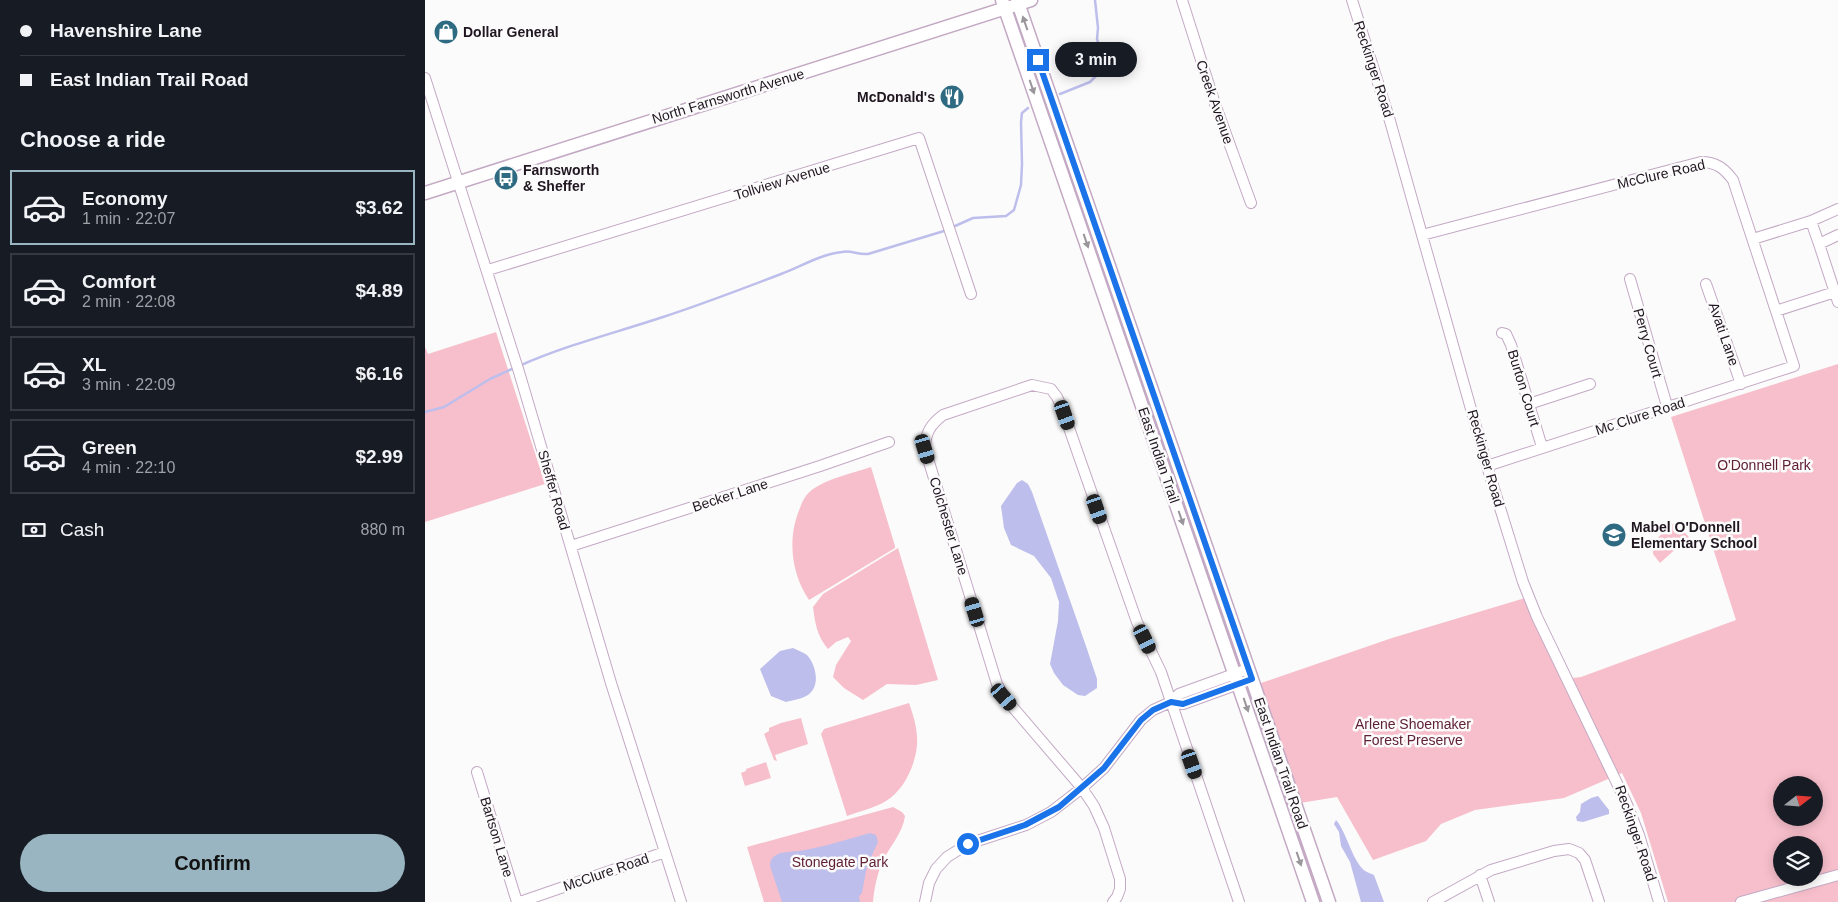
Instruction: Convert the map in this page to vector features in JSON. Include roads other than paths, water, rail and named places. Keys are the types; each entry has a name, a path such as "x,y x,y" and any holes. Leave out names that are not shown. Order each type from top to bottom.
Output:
{"main road":[{"name":"North Farnsworth Avenue","path":"425,193 1004,4 1022,1"},
{"name":"East Indian Trail Road","path":"1022,1 1150,385 1329,902"},
{"name":"East Indian Trail","path":"1004,4 1313,902"},
{"path":"1137,390 1150,385"}],"street":[{"name":"Creek Avenue","path":"1182,0 1215,104 1251,202"},
{"name":"Reckinger Road","path":"1352,0 1390,121 1487,466 1529,600 1626,802 1639,835 1659,902"},
{"name":"Sheffer Road","path":"425,78 488,270 639,775 681,902"},
{"name":"Tollview Avenue","path":"488,270 919,138 971,294"},
{"name":"McClure Road","path":"1422,235 1701,162 1709,162 1724,169 1733,180 1794,366"},
{"path":"1753,239 1811,221 1838,209"},
{"path":"1776,311 1836,297 1811,221"},
{"path":"1819,244 1838,235"},
{"name":"Perry Court","path":"1630,279 1667,406"},
{"name":"Avati Lane","path":"1706,284 1741,384"},
{"name":"Burton Court","path":"1502,333 1506,334 1511,345 1542,448"},
{"name":"Mc Clure Road","path":"1487,466 1794,366"},
{"path":"1529,404 1590,384"},
{"name":"Colchester Lane","path":"1082,788 1004,697 997,684 925,449 925,438 934,422 943,415 1032,385 1051,389 1062,408 1137,622 1161,672 1171,702"},
{"name":"Becker Lane","path":"571,546 889,442"},
{"path":"925,902 929,883 947,856 968,844 1025,825 1059,807 1111,761 1141,720 1153,710 1171,702 1179,694 1250,674"},
{"path":"1171,702 1239,902"},
{"name":"Bartson Lane","path":"477,772 519,902"},
{"path":"1082,788 1099,815 1118,870 1120,889 1113,902"},
{"path":"1433,902 1491,870 1561,849 1575,850 1583,856 1599,902"},
{"name":"McClure Road","path":"519,902 665,852"},
{"path":"1481,875 1489,902"},
{"path":"1741,902 1838,875"}],"water":[{"path":"1022,480 1028,484 1032,492 1097,679 1097,688 1085,696 1078,695 1063,685 1050,664 1058,621 1059,602 1051,578 1034,556 1011,545 1004,528 1001,506 1017,483"},
{"path":"793,648 807,655 810,659 815,670 816,681 815,686 808,695 786,702 771,696 760,669 780,651"},
{"path":"1598,796 1609,810 1609,814 1583,822 1577,821 1576,817 1580,812 1581,804"},
{"path":"1336,820 1344,832 1358,863 1367,872 1374,875 1384,902 1361,902 1350,862 1341,846 1339,832 1334,824"},
{"path":"870,833 876,835 878,842 867,866 862,893 859,896 860,902 782,902 770,866 774,856 781,853 802,851"}],"waterway":[{"path":"1060,94 1090,82 1097,75 1101,51 1097,39 1098,28 1095,0"},
{"path":"955,226 973,218 1006,216 1014,210 1021,185 1022,113 1028,108"},
{"path":"519,366 573,345 708,302 826,255 845,252 868,254 944,231"},
{"path":"425,412 444,407 490,379 514,368"}],"place":[{"name":"Dollar General","path":"446,32"},
{"name":"McDonald's","path":"952,97"},
{"name":"Farnsworth & Sheffer","path":"506,178"},
{"name":"Mabel O'Donnell Elementary School","path":"1614,535"}],"park label":[{"name":"O'Donnell Park","path":"1764,465"},
{"name":"Arlene Shoemaker Forest Preserve","path":"1413,732"},
{"name":"Stonegate Park","path":"840,862"}]}
